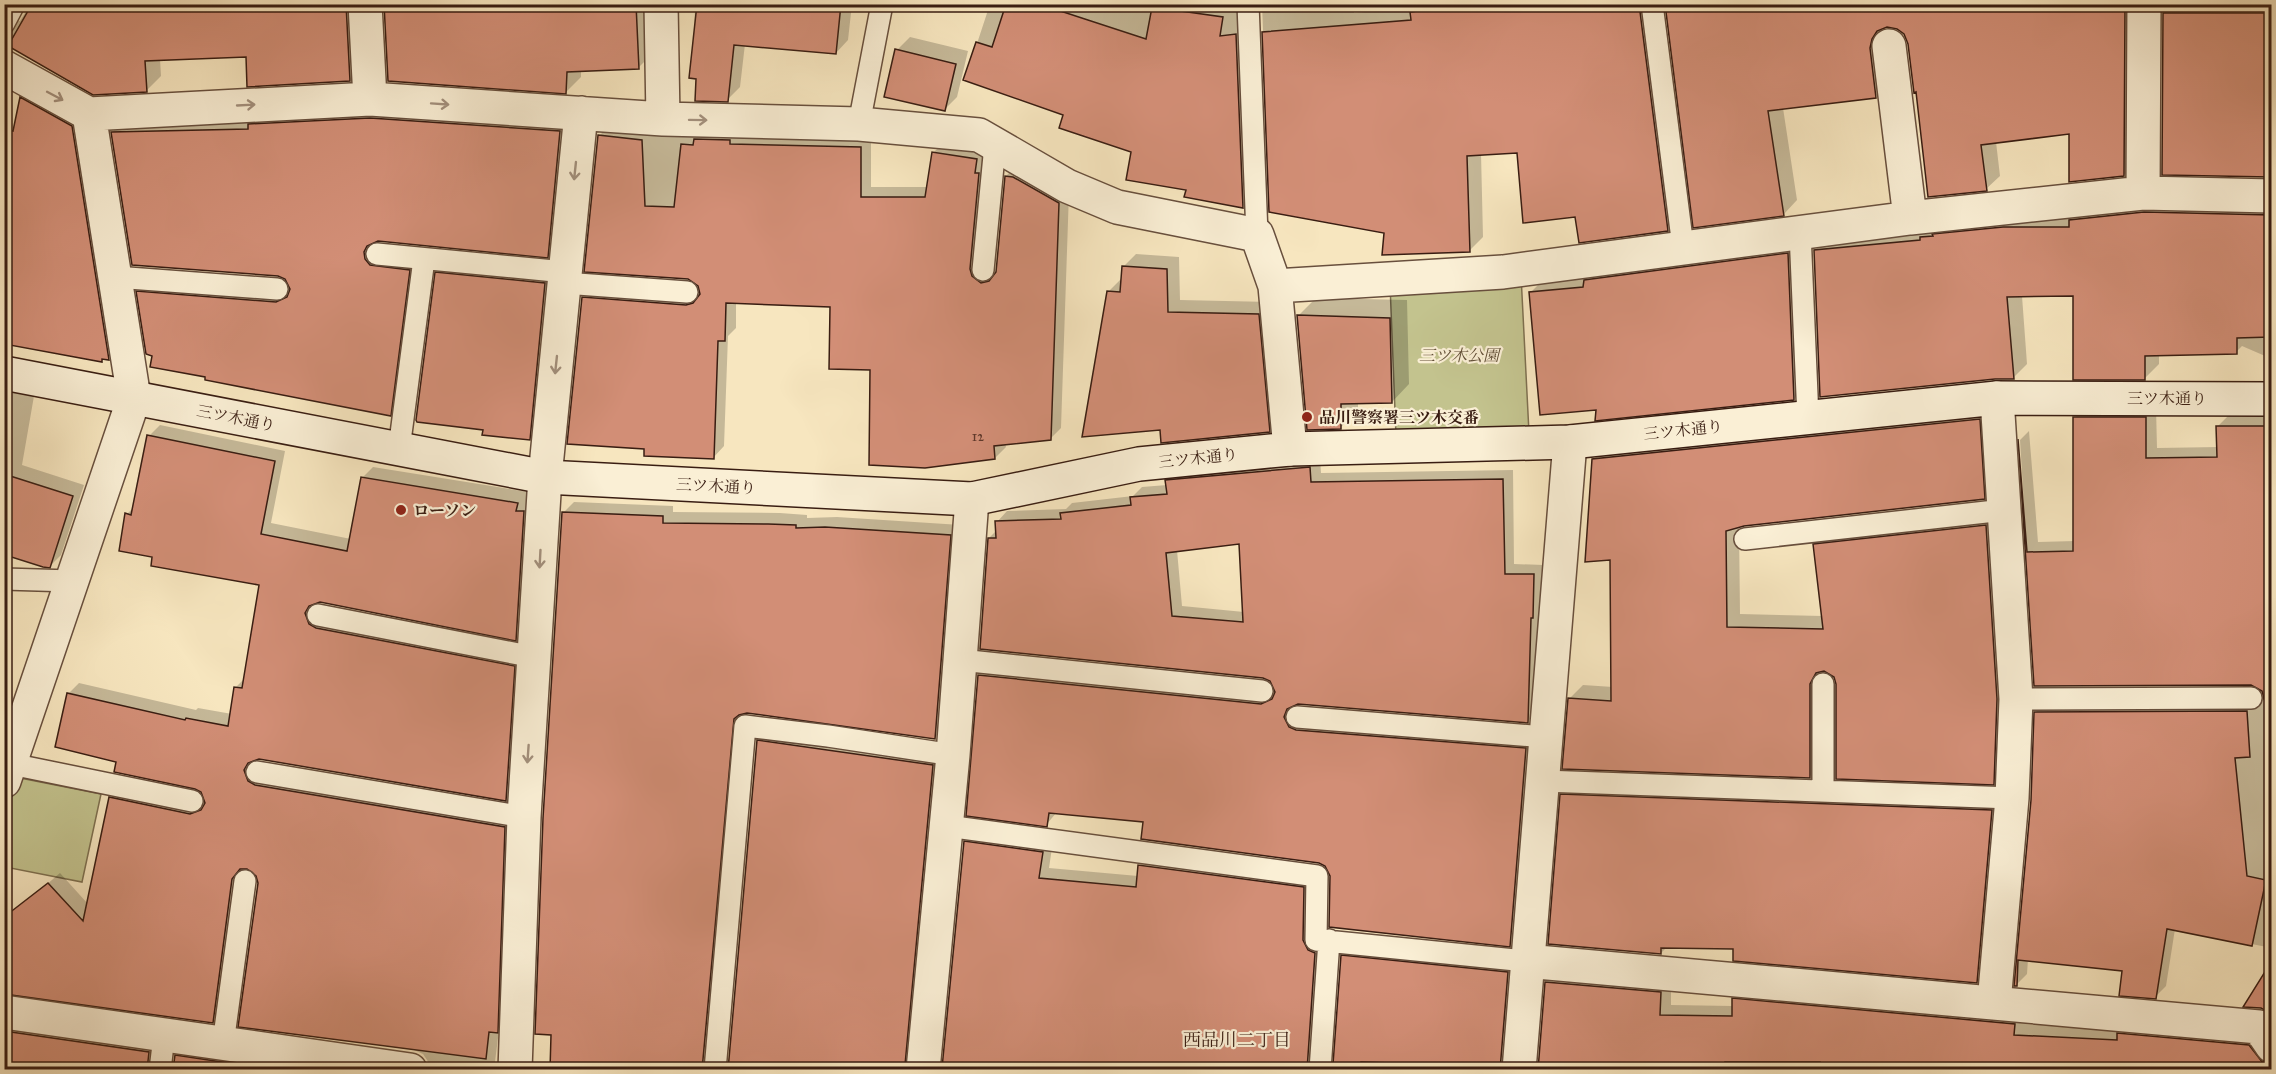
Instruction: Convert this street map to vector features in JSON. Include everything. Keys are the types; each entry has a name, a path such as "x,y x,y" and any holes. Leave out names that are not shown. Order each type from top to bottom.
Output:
{"street":[{"path":"365,4 370,99"},
{"path":"661,4 663,119"},
{"path":"2143,193 2144,4"},
{"path":"1889,46 1910,218"},
{"path":"4,67 89,114 370,99 663,119 859,124 979,135 1067,186 1117,207 1257,235 1275,286 1290,449"},
{"path":"515,1070 524,816 545,477 580,113"},
{"path":"8,773 134,398 89,114"},
{"path":"1275,286 1503,272 1910,218 2143,193 2271,196"},
{"name":"三ツ木通り","path":"4,373 545,477 972,499 1139,464 1290,449 1570,442 1997,398 2271,396"},
{"path":"1994,1003 2012,798 2016,699 1997,398"},
{"path":"1519,1070 1526,961 1570,442"},
{"path":"923,1070 953,755 972,499"},
{"path":"1526,961 2259,1027 2271,1046"},
{"path":"4,1012 223,1044 319,1063 410,1070"}],"lane":[{"path":"4,23 14,4"},
{"path":"859,124 882,4"},
{"path":"1248,4 1257,235"},
{"path":"1652,4 1683,247"},
{"path":"983,270 995,144"},
{"path":"1800,232 1808,418"},
{"path":"376,254 424,258 564,278 687,292"},
{"path":"399,449 424,258"},
{"path":"115,277 277,289"},
{"path":"1745,539 2004,510"},
{"path":"4,579 72,582"},
{"path":"318,615 534,657"},
{"path":"960,660 1262,691"},
{"path":"1823,684 1823,790"},
{"path":"2016,699 2251,698"},
{"path":"1297,717 1545,737"},
{"path":"715,1070 745,726 953,755"},
{"path":"257,772 524,816"},
{"path":"8,773 192,801"},
{"path":"1543,781 2012,798"},
{"path":"946,826 1317,876 1316,940 1526,961"},
{"path":"223,1044 245,880"},
{"path":"1320,1070 1329,940"},
{"path":"160,1070 164,1036"}],"green space":[{"name":"三ツ木公園","path":"1521,275 1529,433 1396,436 1390,284"},
{"path":"15,777 101,794 82,882 5,867 4,805"}],"building":[{"path":"32,4 346,4 350,81 247,87 246,57 145,61 147,92 93,95 8,46"},
{"path":"384,4 636,4 639,69 567,72 566,94 388,81"},
{"path":"697,4 721,4 760,9 761,4 841,4 836,54 734,45 728,102 695,101 696,79 689,78"},
{"path":"1006,4 1039,4 1146,39 1152,7 1223,17 1220,36 1236,34 1243,208 1184,197 1186,190 1126,180 1131,152 1059,128 1063,115 963,80 976,42 992,47"},
{"path":"1472,4 1639,4 1668,231 1579,243 1575,217 1523,223 1517,153 1467,156 1470,252 1382,255 1384,233 1269,212 1262,32 1411,20 1410,12"},
{"path":"1665,4 2125,4 2124,176 2069,182 2069,134 1981,145 1987,191 1928,197 1908,44 1904,34 1897,29 1887,27 1877,31 1870,48 1876,98 1768,111 1784,216 1693,228"},
{"path":"2163,13 2271,13 2271,177 2162,175"},
{"path":"895,49 956,64 945,111 884,97"},
{"path":"20,97 72,126 109,360 102,359 102,362 4,344 4,129 13,131"},
{"path":"370,118 560,131 548,258 378,241 367,246 364,252 365,259 370,265 410,270 391,416 150,367 152,356 146,354 136,291 276,302 287,297 290,289 285,279 278,276 132,265 111,132 248,129 248,124"},
{"path":"598,135 642,140 645,206 674,207 681,144 693,145 694,139 730,140 730,144 861,147 861,197 925,197 932,152 977,159 975,173 979,173 970,269 972,276 981,283 989,281 996,272 1005,176 1013,177 1059,203 1051,440 994,446 995,459 925,468 869,465 870,370 829,369 830,307 726,303 725,341 718,341 714,459 644,456 644,449 567,444 582,297 686,305 693,303 700,294 698,286 688,279 584,272"},
{"path":"2144,212 2271,215 2271,337 2237,338 2237,354 2145,356 2145,380 2073,380 2073,296 2007,297 2014,379 1820,397 1814,250 1920,240 1920,237 1933,236 1932,234 2003,227 2069,227 2069,220"},
{"path":"1788,253 1794,400 1595,421 1596,410 1540,415 1529,292 1583,287 1584,280"},
{"path":"1122,266 1167,269 1168,312 1259,314 1270,432 1161,443 1160,430 1082,437 1107,291 1120,292"},
{"path":"435,272 545,283 530,440 482,435 483,430 417,422"},
{"path":"1297,315 1390,318 1392,403 1341,404 1341,429 1307,430"},
{"path":"2073,417 2146,417 2146,458 2217,457 2216,426 2271,426 2271,695 2264,699 2262,691 2251,685 2034,686 2018,439 2027,552 2073,551"},
{"path":"1980,419 1985,499 1744,526 1726,531 1727,627 1823,629 1813,544 1986,525 1997,699 1994,785 1836,779 1836,684 1834,677 1824,671 1816,673 1810,684 1810,778 1562,769 1568,698 1611,701 1610,560 1585,562 1592,459"},
{"path":"147,435 275,461 261,534 347,551 361,477 518,503 516,511 524,511 516,641 320,602 309,606 305,613 309,624 316,628 515,666 506,801 259,759 248,763 244,770 248,781 255,785 505,827 498,1033 489,1032 486,1059 238,1027 258,883 256,876 247,869 240,869 232,879 213,1023 4,994 4,917 48,883 83,921 109,797 190,814 201,810 205,803 201,792 195,789 114,772 116,762 55,747 67,693 185,720 186,718 228,726 234,687 242,688 259,585 151,566 152,557 119,551 125,513 131,515"},
{"path":"1310,467 1311,482 1503,479 1505,574 1534,574 1528,723 1298,704 1287,709 1284,717 1289,727 1296,730 1526,748 1510,947 1329,927 1330,876 1325,866 1319,863 1141,839 1143,822 1049,813 1047,827 966,816 978,675 1261,704 1272,699 1275,692 1270,681 1263,678 980,649 988,538 996,538 995,521 1061,519 1060,513 1131,505 1130,497 1167,494 1165,480","holes":["1239,544 1243,622 1172,616 1166,553"]},
{"path":"4,474 73,496 50,568 5,555"},
{"path":"562,512 663,516 663,523 796,525 796,528 825,527 951,535 935,739 747,713 734,719 702,1070 550,1070 551,1035 535,1034 543,818"},
{"path":"2247,711 2250,757 2235,758 2247,876 2266,880 2252,946 2167,929 2156,999 2119,996 2122,971 2018,960 2017,986 2014,986 2031,800 2034,712"},
{"path":"757,740 933,765 905,1065 901,1065 901,1070 728,1070"},
{"path":"1560,794 1992,810 1977,983 1733,961 1733,949 1661,948 1661,954 1548,944"},
{"path":"964,841 1043,852 1039,878 1136,887 1138,865 1304,887 1303,940 1308,950 1315,953 1307,1070 942,1068"},
{"path":"1341,955 1508,972 1500,1070 1425,1070 1426,1064 1361,1062 1361,1064 1333,1064"},
{"path":"2271,962 2271,1014 2261,1008 2243,1007"},
{"path":"1545,982 1661,992 1660,1015 1732,1016 1732,998 2015,1024 2014,1035 2117,1040 2117,1033 2249,1045 2263,1063 2271,1064 2271,1070 1820,1070 1820,1062 1725,1062 1725,1070 1538,1070"},
{"path":"4,1031 149,1052 147,1070 4,1070"},
{"path":"175,1055 242,1065 241,1070 173,1070"}],"place":[{"name":"品川警察署三ツ木交番","path":"1307,417"},
{"name":"ローソン","path":"401,510"}],"district":[{"name":"西品川二丁目","path":"1237,1040"}]}
